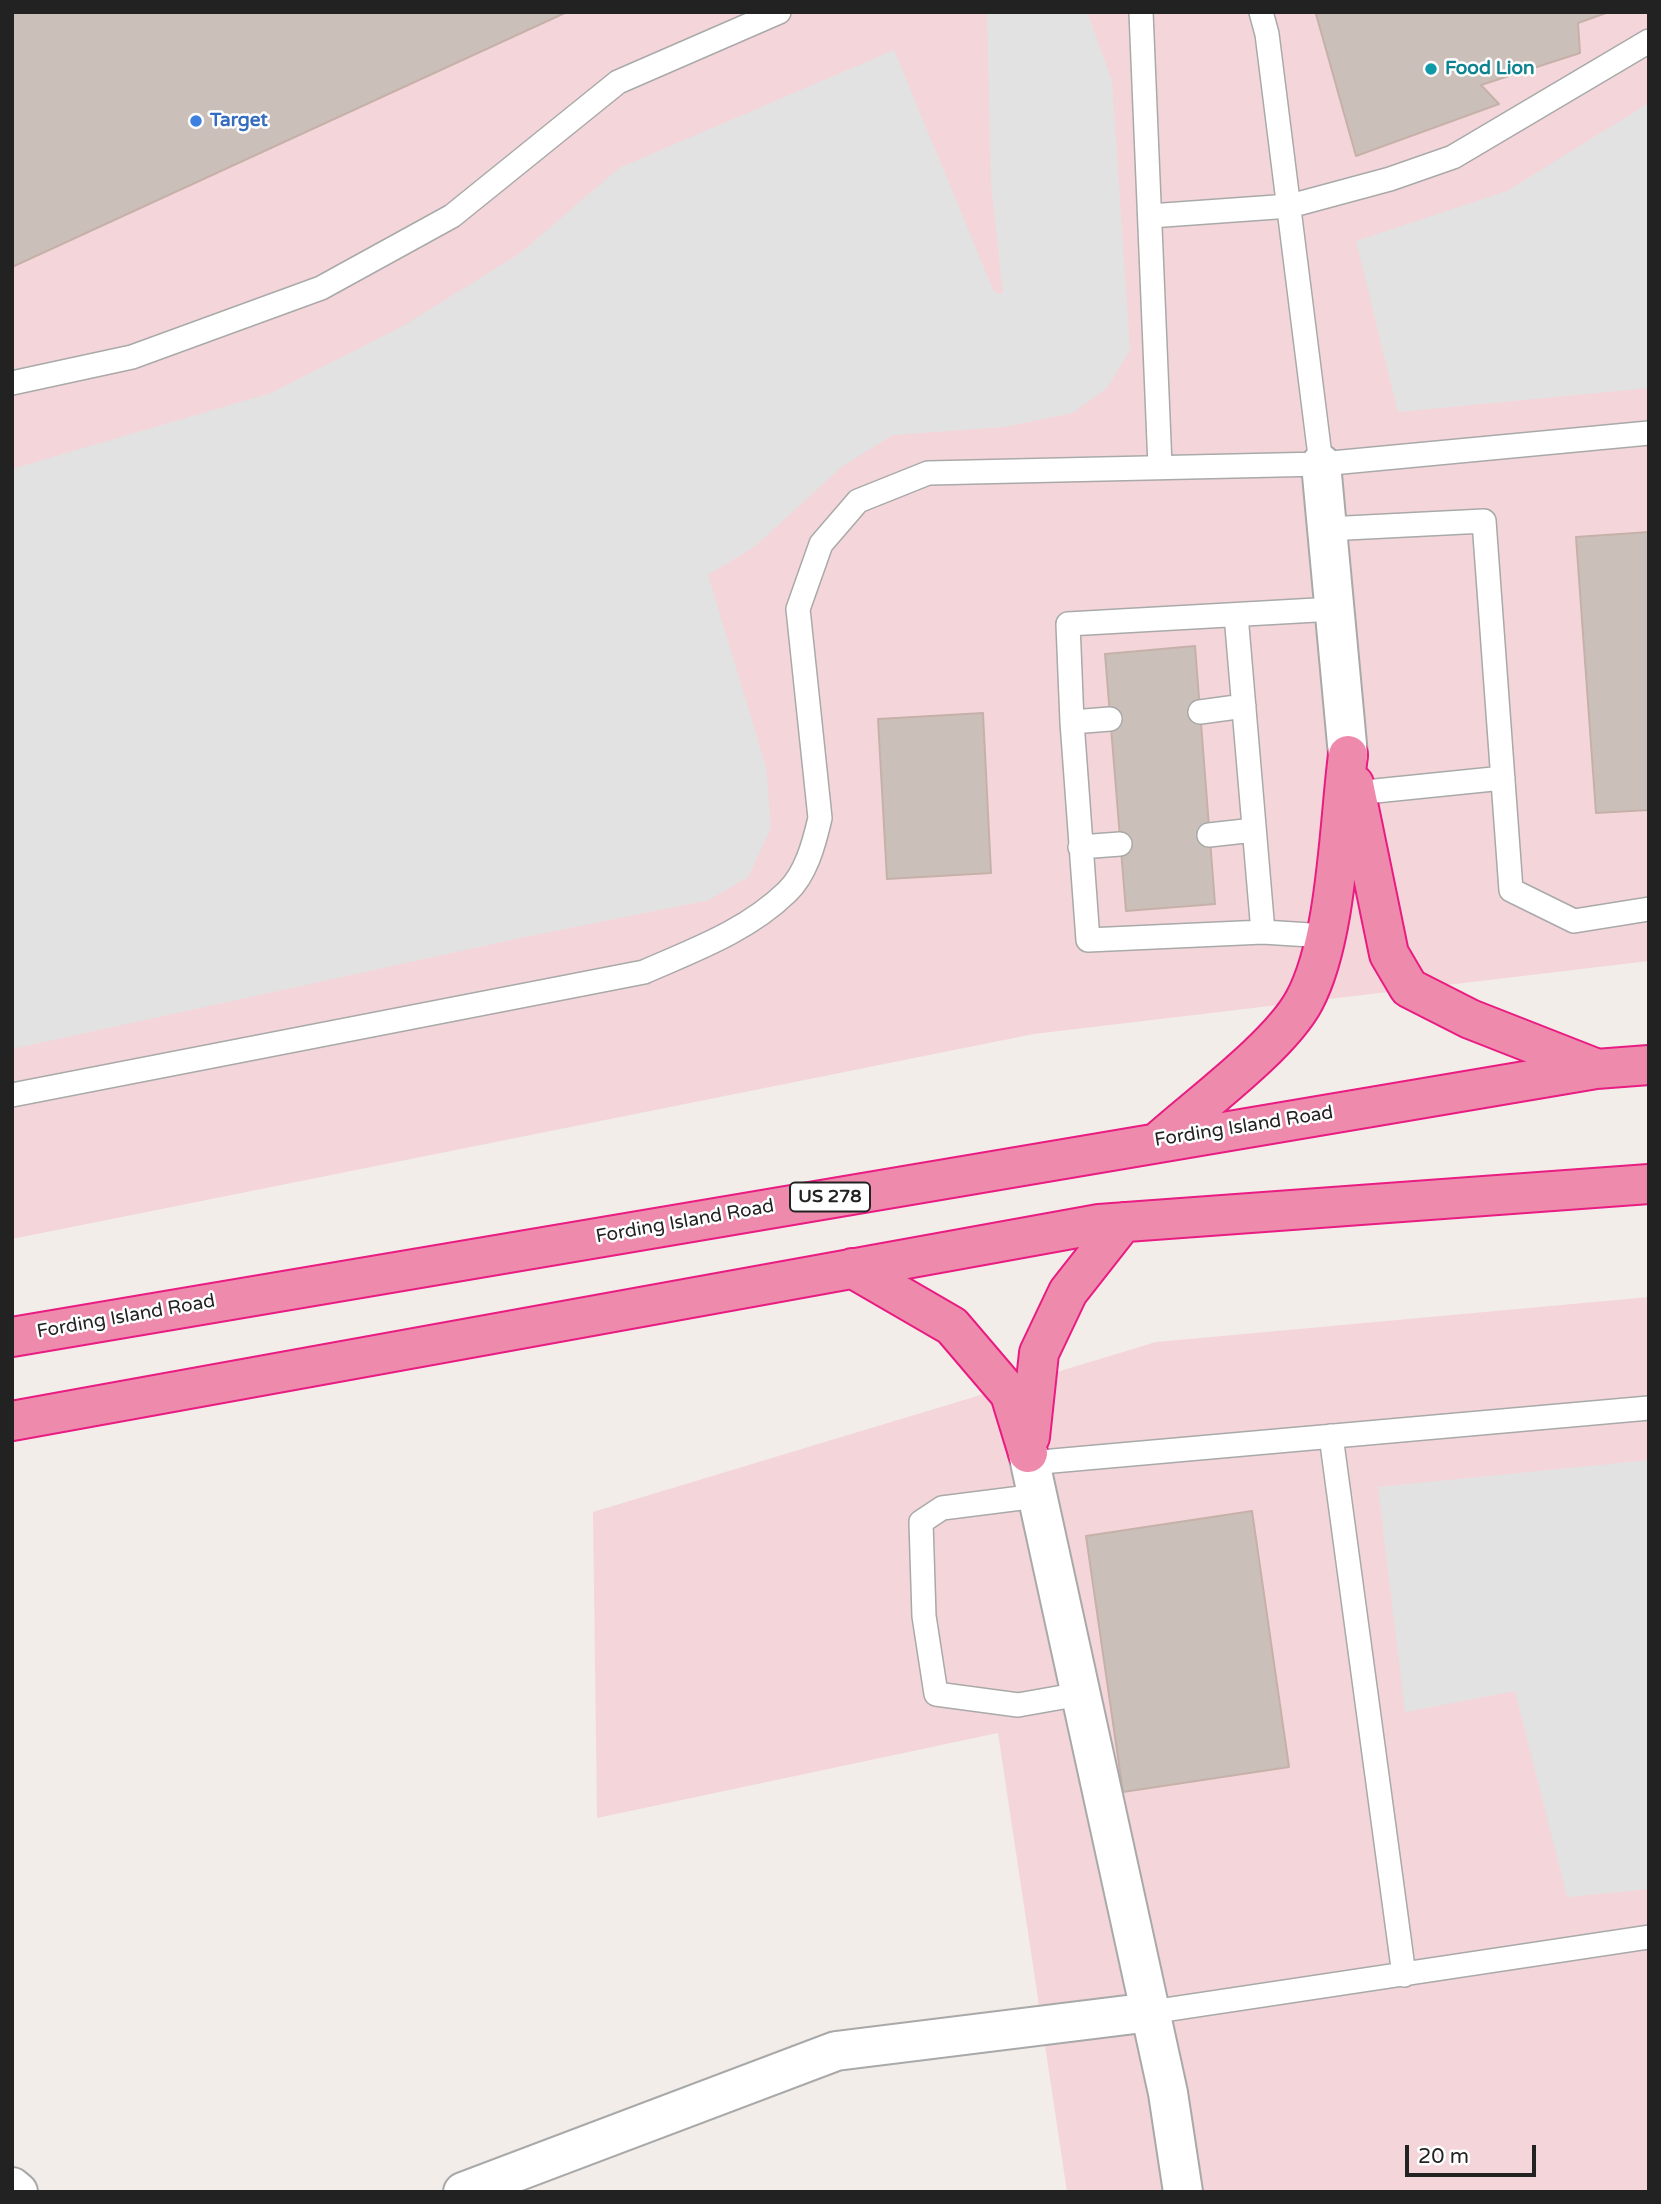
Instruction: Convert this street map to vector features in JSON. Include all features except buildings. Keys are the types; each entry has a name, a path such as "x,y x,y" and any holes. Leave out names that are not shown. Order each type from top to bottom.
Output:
{"highway":[{"path":"1348,755 1350,794 1389,954 1409,988 1470,1019 1596,1069"},
{"path":"1158,1142 1271,1044 1304,1003 1325,947 1350,794"},
{"name":"Fording Island Road","path":"12,1337 1596,1069 1649,1065"},
{"path":"12,1421 1099,1224 1649,1184"},
{"path":"1032,1471 1040,1353 1068,1292 1123,1222"},
{"path":"852,1268 951,1326 1010,1394 1032,1471"}],"street":[{"path":"1321,464 1348,755"},
{"path":"1032,1471 1168,2093 1183,2192"},
{"path":"464,2192 836,2051 1151,2012"},
{"path":"12,2187 18,2192"}],"lane":[{"path":"12,383 132,357 321,288 453,216 618,82 779,12"},
{"path":"1141,12 1160,466"},
{"path":"1261,12 1267,34 1290,206 1321,464"},
{"path":"1150,216 1290,206 1390,179 1453,157 1649,41"},
{"path":"12,1096 644,972 730,934 788,891 812,851 820,818 797,609 821,544 858,501 928,472 1321,464 1649,433"},
{"path":"1327,529 1484,521 1511,890 1573,921 1649,909"},
{"path":"1326,936 1263,932 1088,940 1072,722 1068,624 1334,609"},
{"path":"1236,615 1263,932"},
{"path":"1200,712 1244,706"},
{"path":"1072,722 1110,719"},
{"path":"1350,794 1503,778"},
{"path":"1209,835 1254,830"},
{"path":"1080,847 1120,844"},
{"path":"1080,1693 1018,1705 936,1694 924,1616 921,1522 942,1508 1032,1471 1331,1436 1649,1408"},
{"path":"1331,1436 1404,1975"},
{"path":"1151,2012 1649,1937"}],"shaded area":[{"path":"12,12 1649,12 1649,961 1034,1034 12,1239"},
{"path":"987,12 1087,12 1112,81 1130,350 1108,387 1073,413 1004,427 893,435 844,465 754,547 708,575 766,767 771,828 748,877 709,900 525,937 12,1049 12,469 271,393 403,326 519,254 619,168 894,50 994,292 1003,294 991,183"},
{"path":"1649,103 1649,388 1398,412 1356,241 1507,191"},
{"path":"1649,1297 1649,2192 1067,2192 998,1733 597,1818 593,1512 1156,1342"},
{"path":"1649,1460 1649,1889 1567,1897 1515,1691 1405,1712 1378,1487"}],"place":[{"name":"Food Lion","path":"1431,69"},
{"name":"Target","path":"196,121"}]}
